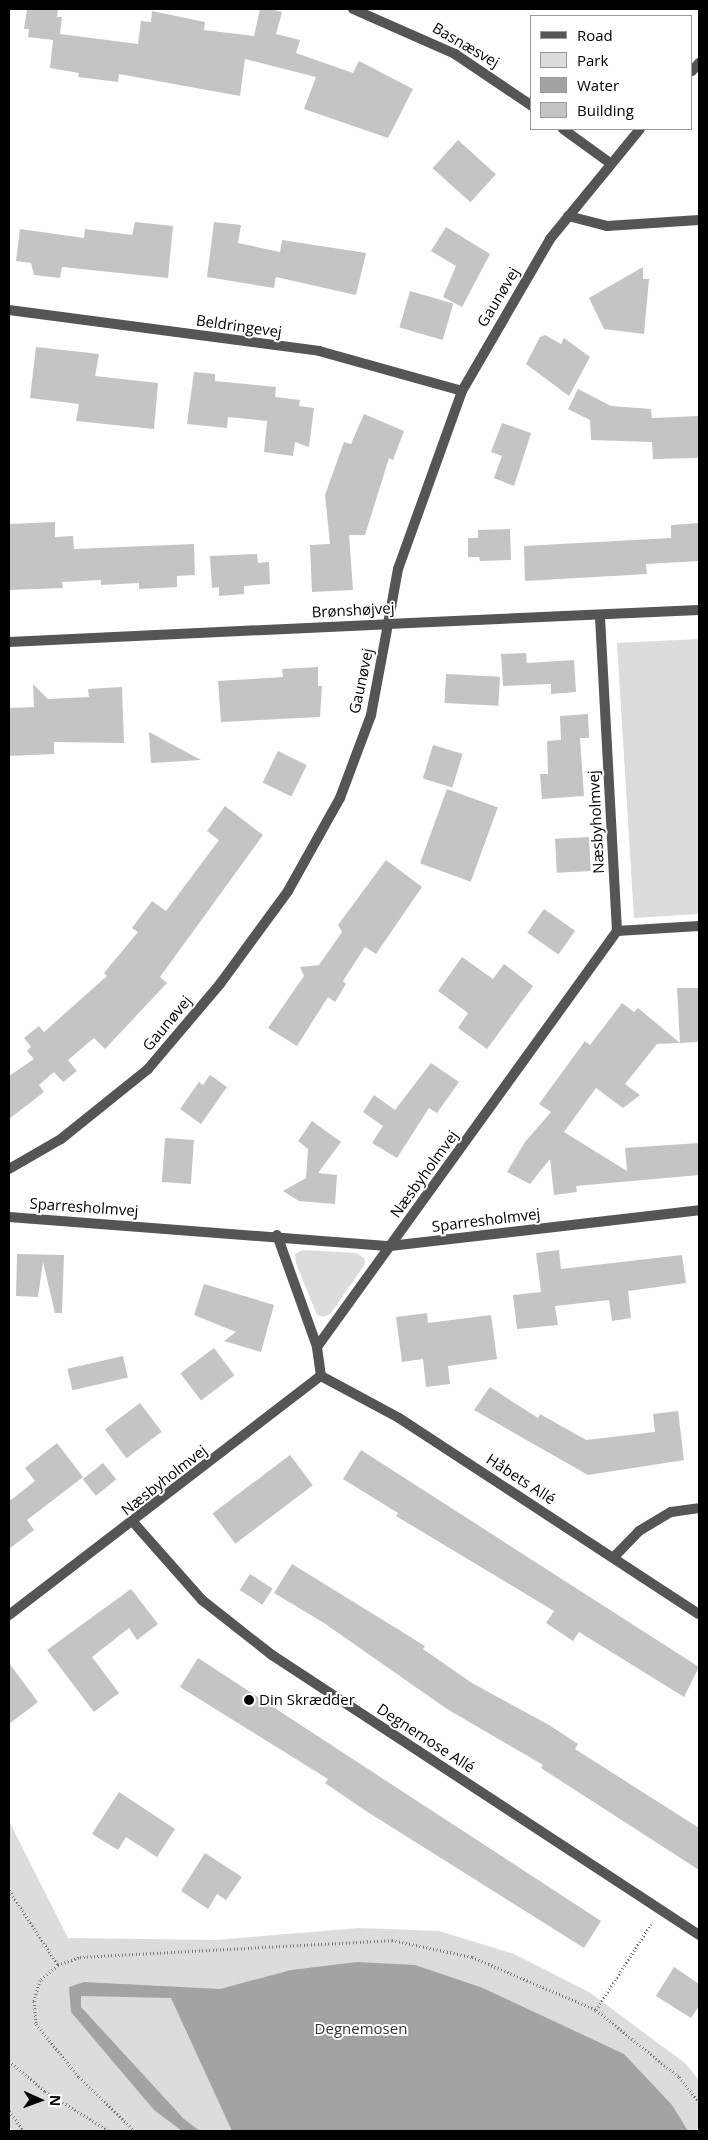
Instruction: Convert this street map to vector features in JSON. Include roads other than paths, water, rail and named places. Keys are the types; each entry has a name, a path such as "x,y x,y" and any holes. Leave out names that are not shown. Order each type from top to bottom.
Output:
{"street":[{"name":"Basnæsvej","path":"353,9 455,54 530,105"},
{"path":"564,130 610,163"},
{"name":"Gaunøvej","path":"9,1168 61,1139 148,1069 220,984 288,891 340,798 371,715 398,570 462,391 545,247 610,163 639,130"},
{"path":"568,216 607,226 699,220"},
{"name":"Beldringevej","path":"9,310 319,352 462,391"},
{"name":"Brønshøjvej","path":"9,642 699,610"},
{"name":"Næsbyholmvej","path":"318,1347 618,931 600,616"},
{"path":"618,931 699,926"},
{"name":"Sparresholmvej","path":"9,1217 277,1235 390,1246 699,1210"},
{"path":"277,1235 318,1347 321,1376"},
{"name":"Næsbyholmvej","path":"9,1615 134,1522 321,1376"},
{"name":"Håbets Allé","path":"321,1376 399,1418 699,1614"},
{"path":"614,1557 639,1531 671,1512 699,1508"},
{"name":"Degnemose Allé","path":"134,1522 202,1600 272,1656 699,1936"}],"water":[{"name":"Degnemosen","path":"357,1962 415,1965 483,1988 624,2054 672,2105 688,2131 232,2131 171,1998 81,1996 81,2007 184,2119 200,2131 182,2131 154,2110 71,2012 69,1987 84,1982 220,1989 291,1970"}],"place":[{"name":"Din Skrædder","path":"249,1700"}]}
